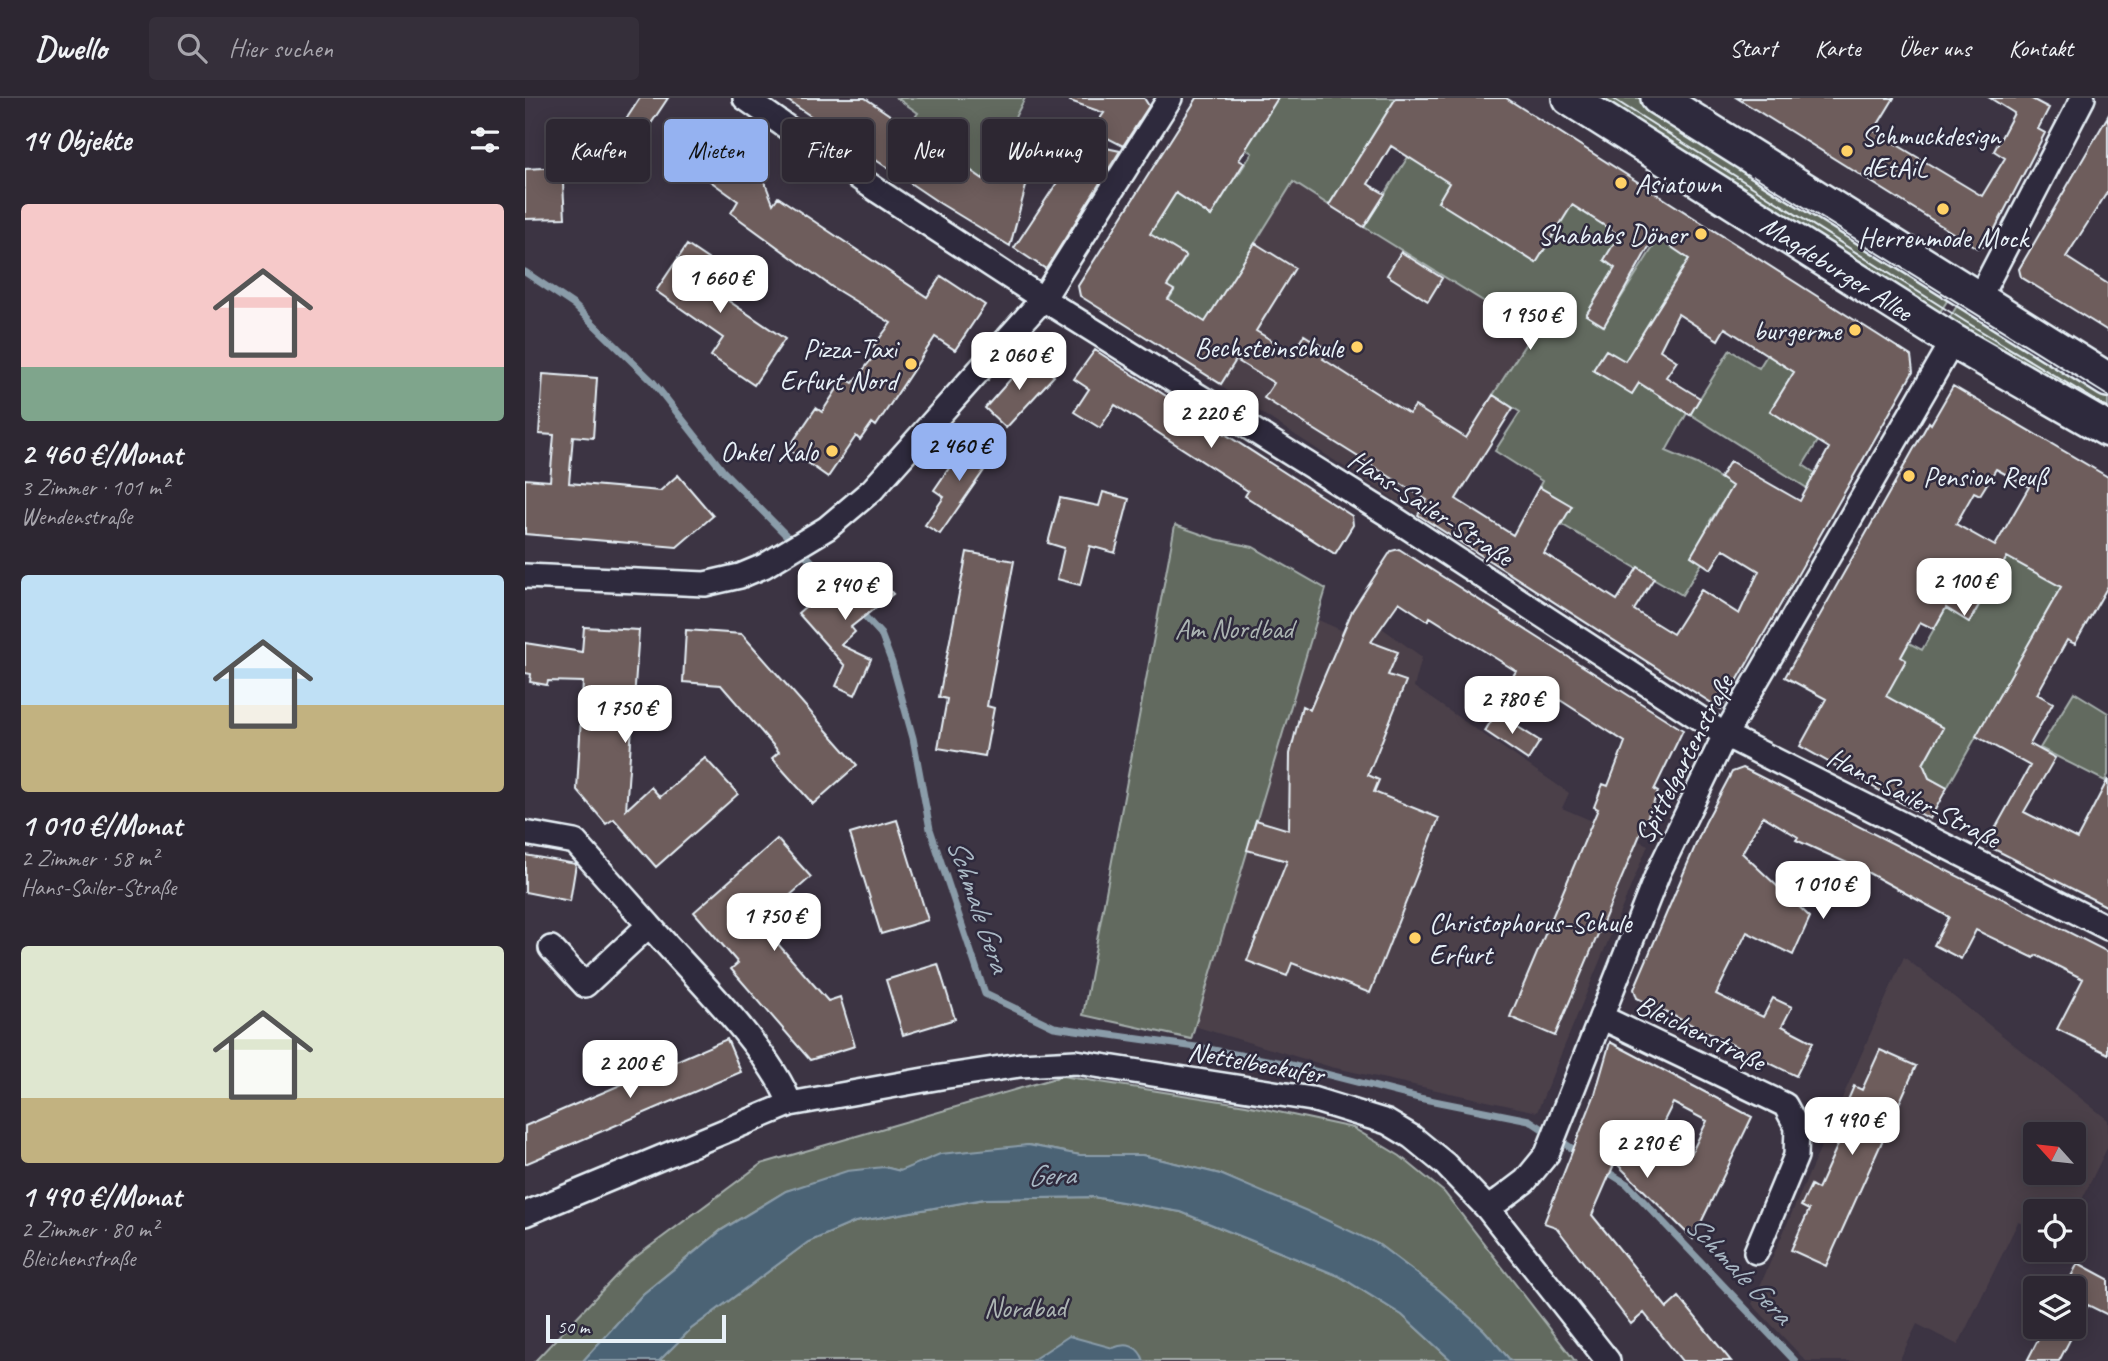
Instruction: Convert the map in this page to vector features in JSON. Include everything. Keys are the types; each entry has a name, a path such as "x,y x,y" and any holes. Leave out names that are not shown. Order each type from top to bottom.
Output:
{"main road":[{"name":"Magdeburger Allee","path":"1569,98 1953,341 2108,430"},
{"name":"Magdeburger Allee","path":"1658,98 2108,380"}],"street":[{"name":"Hans-Sailer-Straße","path":"744,98 878,191 1043,299 1386,513 1725,735 2108,928"},
{"path":"525,576 705,584 740,576 785,555 852,509 1043,299 1170,98"},
{"path":"1979,298 2083,98"},
{"name":"Spittelgartenstraße","path":"1488,1209 1525,1181 1546,1154 1658,873 1725,735 1953,341"},
{"path":"525,833 575,842 729,1016 783,1083 790,1104"},
{"path":"551,948 585,985 649,925"},
{"name":"Bleichenstraße","path":"1601,1017 1786,1105 1797,1127 1796,1156 1756,1252"},
{"name":"Nettelbeckufer","path":"525,1214 790,1104 1020,1065 1076,1062 1312,1099 1387,1122 1412,1137 1445,1164 1488,1209 1608,1361"}],"shaded area":[{"name":"Bechsteinschule","path":"1293,182 1533,333 1418,515 1182,361"},
{"name":"Christophorus-Schule Erfurt","path":"1354,608 1422,657 1414,687 1569,793 1562,808 1648,845 1537,1112 1331,1067 1194,1026 1316,619 1343,631"},
{"path":"1904,957 2108,1120 2108,1146 2082,1199 2023,1199 2023,1224 2018,1222 1958,1345 1917,1324 1899,1361 1806,1361 1752,1304"}],"green space":[{"path":"897,98 1025,98 1014,119 982,119 982,178 968,169 968,119 914,119 918,113"},
{"path":"1265,98 1396,98 1329,205 1293,182 1201,330 1166,304 1174,291 1165,285 1168,285 1186,257 1143,245 1176,193 1211,216 1230,170 1238,175 1252,153 1215,130 1228,117 1256,134 1274,104"},
{"path":"1591,98 1646,98 1951,295 1934,321"},
{"path":"1408,157 1453,178 1438,202 1572,205 1632,243 1616,241 1604,260 1615,268 1586,315 1603,326 1659,238 1689,258 1640,337 1645,373 1606,350 1593,370 1632,394 1639,383 1687,413 1666,451 1697,464 1770,509 1779,539 1721,504 1710,521 1722,529 1725,546 1711,569 1705,565 1714,550 1700,542 1691,556 1702,563 1682,595 1561,524 1571,506 1539,487 1542,481 1495,451 1520,412 1493,395 1533,332 1364,227"},
{"path":"1960,301 2108,390 2108,426 1944,327"},
{"path":"1730,350 1759,368 1767,355 1795,372 1770,411 1818,441 1803,465 1815,473 1807,488 1690,414"},
{"name":"Am Nordbad","path":"1175,525 1215,539 1253,547 1326,589 1191,1039 1083,1015"},
{"path":"2043,550 2073,566 1947,788 1919,772 1943,728 1932,722 1907,766 1854,736 1859,727 1837,715 1850,693 1871,705 1879,692 1863,683 1872,667 1895,679 1906,661 1901,657 1909,643 1922,650 1946,608 1970,621 2007,557 2032,571","holes":["1899,703 1926,719 1915,738 1888,723"]},
{"path":"2074,692 2108,713 2108,775 2105,781 2040,748"},
{"path":"1062,1076 1246,1105 1353,1128 1400,1156 1444,1192 1575,1361 1511,1361 1484,1330 1440,1291 1378,1244 1220,1174 1142,1155 1080,1155 1028,1145 914,1166 900,1171 884,1167 786,1191 721,1230 643,1294 583,1361 535,1361 629,1262 761,1164"},
{"name":"Nordbad","path":"1093,1197 1181,1212 1339,1276 1402,1315 1452,1361 659,1361 691,1329 808,1242 855,1222 984,1199"}],"water":[{"name":"Gera","path":"1028,1145 1080,1155 1142,1155 1220,1174 1307,1211 1378,1244 1440,1291 1484,1330 1511,1361 1452,1361 1402,1315 1339,1276 1181,1212 1093,1197 984,1199 855,1222 808,1242 691,1329 659,1361 583,1361 643,1294 722,1230 786,1191 847,1171 884,1167 900,1171 940,1154"},
{"path":"1069,1336 1113,1348 1123,1345 1132,1347 1144,1361 1031,1361"}],"building":[{"path":"640,98 668,98 650,125 650,119 626,119"},
{"path":"784,98 865,98 896,119 888,119 888,168 874,159 874,119 815,119"},
{"path":"1071,98 1144,98 1149,106 1123,146 1106,137 1106,119 1100,119 1104,113 1070,101"},
{"path":"1197,98 1278,98 1239,160 1244,163 1211,216 1176,193 1150,234 1186,256 1167,286 1174,290 1168,299 1205,322 1255,243 1295,268 1256,331 1293,353 1304,335 1328,350 1323,359 1409,414 1415,406 1466,438 1493,395 1513,408 1456,499 1513,535 1539,487 1572,506 1544,553 1617,600 1638,567 1654,578 1634,610 1673,634 1701,590 1739,614 1759,571 1723,549 1711,569 1691,556 1732,486 1720,478 1730,461 1800,501 1829,448 1770,411 1794,372 1725,328 1718,340 1678,314 1660,350 1677,361 1666,377 1700,398 1690,415 1639,383 1632,394 1593,370 1606,350 1625,361 1689,259 1655,236 1604,326 1586,315 1615,268 1604,260 1619,235 1572,205 1536,263 1438,202 1449,183 1391,146 1368,184 1385,194 1364,227 1329,205 1396,98 1506,98 1911,356 1913,372 1721,709 1418,515 1427,500 1264,398 1274,383 1236,360 1221,384 1080,296 1078,286"},
{"path":"1737,98 1894,98 1874,131 1982,196 2005,158 1994,151 2014,113 1990,98 2030,98 2049,108 2038,129 2045,133 1986,246 1977,248"},
{"path":"2108,116 2108,191 2066,257 2108,284 2108,331 2021,277 2019,269"},
{"path":"1106,148 1120,151 1106,173"},
{"path":"546,168 546,182 563,182 565,218 525,219 525,169"},
{"path":"968,169 982,178 982,182 1027,182 1010,246 908,182 968,182"},
{"path":"712,182 765,182 773,204 778,197 927,297 941,276 985,305 955,350 935,337 876,426 872,423 860,440 856,436 828,477 788,449 816,408 822,412 844,378 853,383 878,351 873,347 891,323 832,287 731,213 738,201"},
{"path":"1057,182 1101,182 1046,269 1014,248"},
{"path":"687,245 730,274 717,293 785,339 754,385 711,356 723,338 656,291"},
{"path":"1401,252 1442,278 1428,301 1387,275"},
{"path":"1095,350 1352,516 1353,525 1335,554 1245,496 1248,491 1115,405 1100,428 1074,412 1089,389 1074,379"},
{"path":"1031,356 1054,376 1006,428 985,408"},
{"path":"543,374 597,378 593,438 573,436 569,483 660,491 678,475 713,516 677,547 525,534 525,479 550,481 554,435 539,434"},
{"path":"1953,386 2108,477 2108,586 2075,644 2067,640 2037,694 2053,703 2030,744 2055,758 2024,812 2077,839 2108,779 2108,907 1986,845 2030,766 1976,736 2061,587 2007,557 1969,622 1946,608 1934,629 1920,622 1901,657 1906,660 1886,696 1943,728 1923,764 1929,778 1947,788 1930,819 1800,746 1826,699 1785,677 1929,422 1931,424","holes":["1996,469 2029,487 1995,546 1956,524 1974,492 1980,495"]},
{"path":"969,439 994,456 940,534 925,525 944,497 934,490"},
{"path":"1103,492 1129,499 1115,553 1090,546 1080,585 1057,579 1064,548 1048,543 1060,498 1099,506"},
{"path":"1399,549 1683,730 1654,790 1658,792 1555,1036 1510,1017 1598,809 1594,807 1603,784 1608,786 1625,742 1560,700 1556,706 1512,678 1516,671 1430,617 1428,621 1399,602 1371,642 1398,652 1388,675 1406,681 1368,775 1379,780 1374,792 1439,818 1370,993 1292,963 1287,976 1247,961 1287,861 1247,850 1256,820 1289,830 1290,754 1302,706 1310,710 1352,611 1391,551"},
{"path":"967,552 1014,561 987,706 994,708 985,756 938,748 947,699 939,697"},
{"path":"877,577 893,594 851,627 855,632 841,645 871,659 855,695 836,686 845,666 798,613 836,580"},
{"path":"584,627 639,630 626,810 651,787 660,797 705,758 738,794 656,867 614,819 606,824 577,790 583,682 548,681 547,685 530,682 531,674 525,673 525,643 582,652"},
{"path":"686,630 742,634 857,765 813,804 772,758 779,752 721,685 683,682"},
{"path":"1496,713 1540,741 1528,760 1485,731"},
{"path":"1743,768 2108,952 2108,1054 2057,1029 2083,979 2036,955 2034,958 1976,930 1961,959 1934,945 1949,917 1865,871 1796,840 1798,837 1763,816 1742,853 1810,917 1793,955 1747,932 1716,994 1763,1017 1773,998 1792,1007 1782,1026 1813,1042 1796,1076 1637,998 1634,989 1705,823 1732,772"},
{"path":"897,820 928,920 881,934 850,834"},
{"path":"777,839 811,877 763,919 773,931 770,935 828,1001 840,997 855,1046 810,1060 731,969 738,963 694,912"},
{"path":"525,855 576,864 570,901 525,892"},
{"path":"938,964 955,1019 903,1035 886,980"},
{"path":"727,1039 741,1072 525,1164 525,1126"},
{"path":"1610,1042 1752,1117 1693,1239 1615,1162 1592,1215 1667,1308 1679,1297 1731,1361 1682,1361 1644,1313 1631,1324 1556,1227 1544,1223 1595,1094","holes":["1673,1103 1707,1121 1691,1154 1655,1139"]},
{"path":"1880,1050 1916,1066 1826,1266 1791,1250 1809,1210 1801,1206 1811,1185 1818,1189 1853,1111 1845,1107 1854,1086 1862,1090"},
{"path":"2078,1263 2108,1279 2108,1315 2088,1305 2086,1309 2086,1276 2071,1276"},
{"path":"2038,1339 2070,1339 2059,1361 2027,1361"}],"waterway":[{"name":"Schmale Gera","path":"525,272 574,305 653,382 723,471 839,589"},
{"name":"Schmale Gera","path":"859,610 881,634 892,663 913,738 930,829 985,994 1054,1027 1203,1048 1283,1063 1419,1098 1529,1120 1579,1153"},
{"name":"Schmale Gera","path":"1603,1169 1627,1184 1795,1361"}],"tram line":[{"path":"1612,98 1966,322 2108,408"},
{"path":"1754,176 2108,396"}],"place":[{"name":"Schmuckdesign dEtAiL","path":"1847,151"},
{"name":"Asiatown","path":"1621,183"},
{"name":"Herrenmode Mock","path":"1943,209"},
{"name":"Shababs Döner","path":"1701,234"},
{"name":"burgerme","path":"1855,330"},
{"name":"Bechsteinschule","path":"1357,347"},
{"name":"Pizza-Taxi Erfurt Nord","path":"911,364"},
{"name":"Onkel Xalo","path":"832,451"},
{"name":"Pension Reuß","path":"1909,476"},
{"name":"Christophorus-Schule Erfurt","path":"1415,938"}]}
